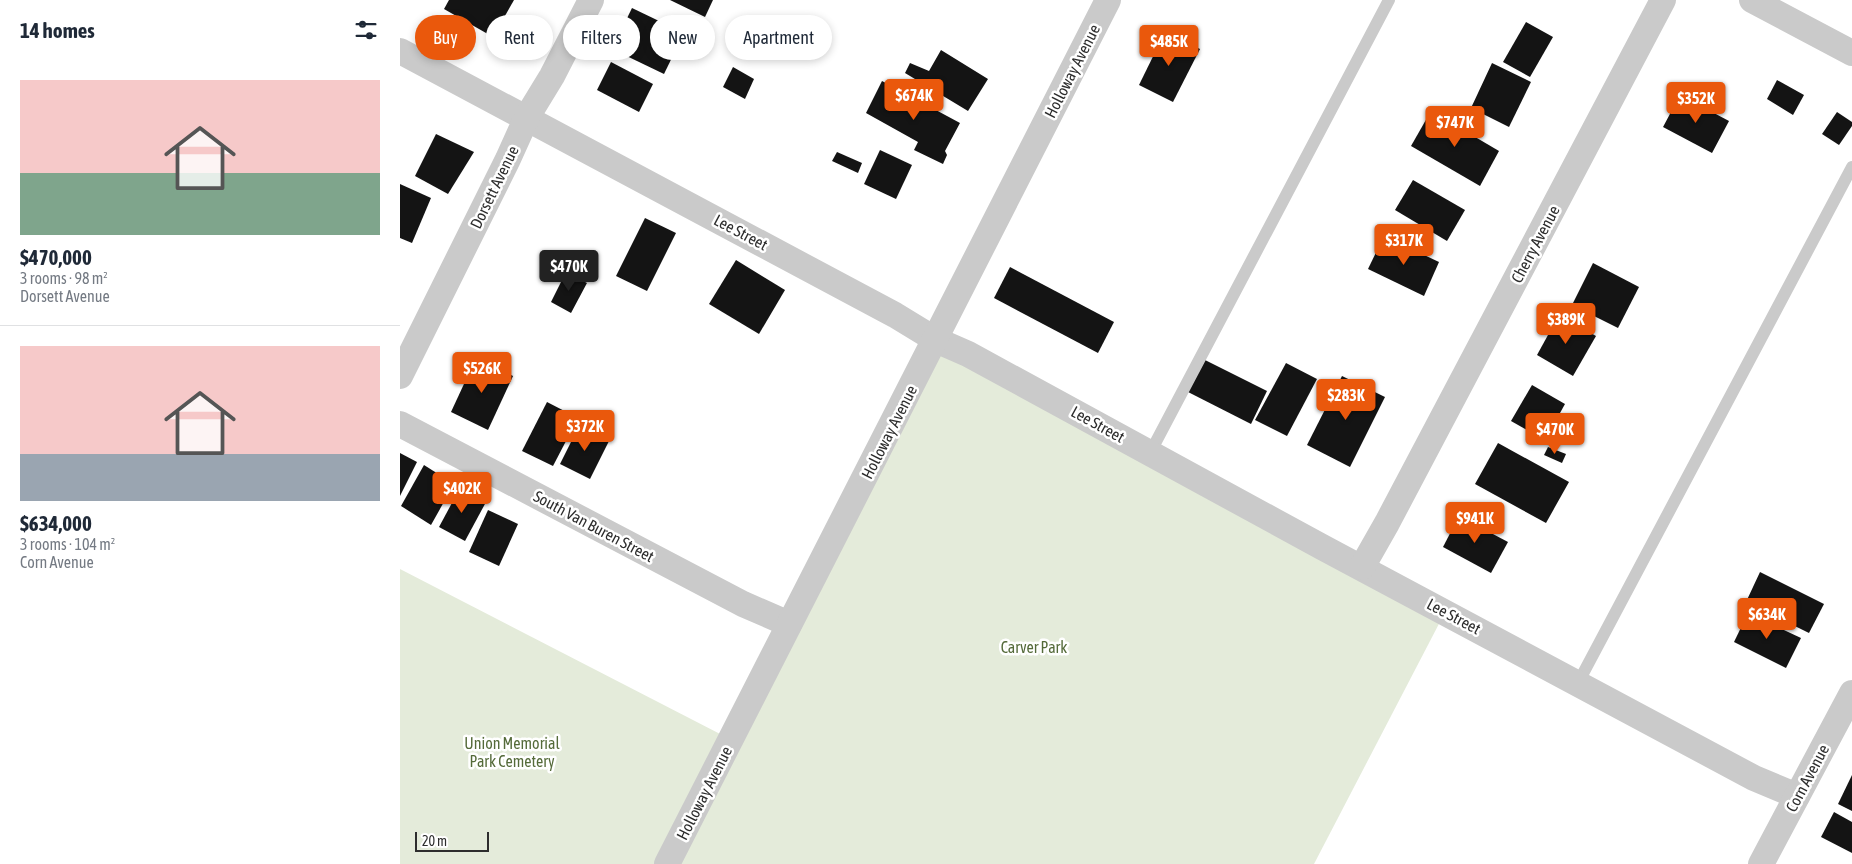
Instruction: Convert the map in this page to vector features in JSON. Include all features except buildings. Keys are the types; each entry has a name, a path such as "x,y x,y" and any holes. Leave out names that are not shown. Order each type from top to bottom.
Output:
{"street":[{"name":"Dorsett Avenue","path":"400,376 527,117 552,76 590,0"},
{"name":"Holloway Avenue","path":"667,864 1108,0"},
{"name":"Cherry Avenue","path":"1362,567 1392,514 1663,0"},
{"path":"1752,0 1852,52"},
{"name":"Lee Street","path":"400,51 527,117 895,315 936,340 968,354 1754,778 1797,796"},
{"name":"South Van Buren Street","path":"400,424 743,604 789,624"},
{"name":"Corn Avenue","path":"1761,864 1852,693"}],"lane":[{"path":"1150,452 1389,0"},
{"path":"1578,683 1852,167"}],"green space":[{"name":"Carver Park","path":"941,352 1442,618 1314,864 679,864"},
{"name":"Union Memorial Park Cemetery","path":"400,569 724,736 658,864 400,864"}]}
